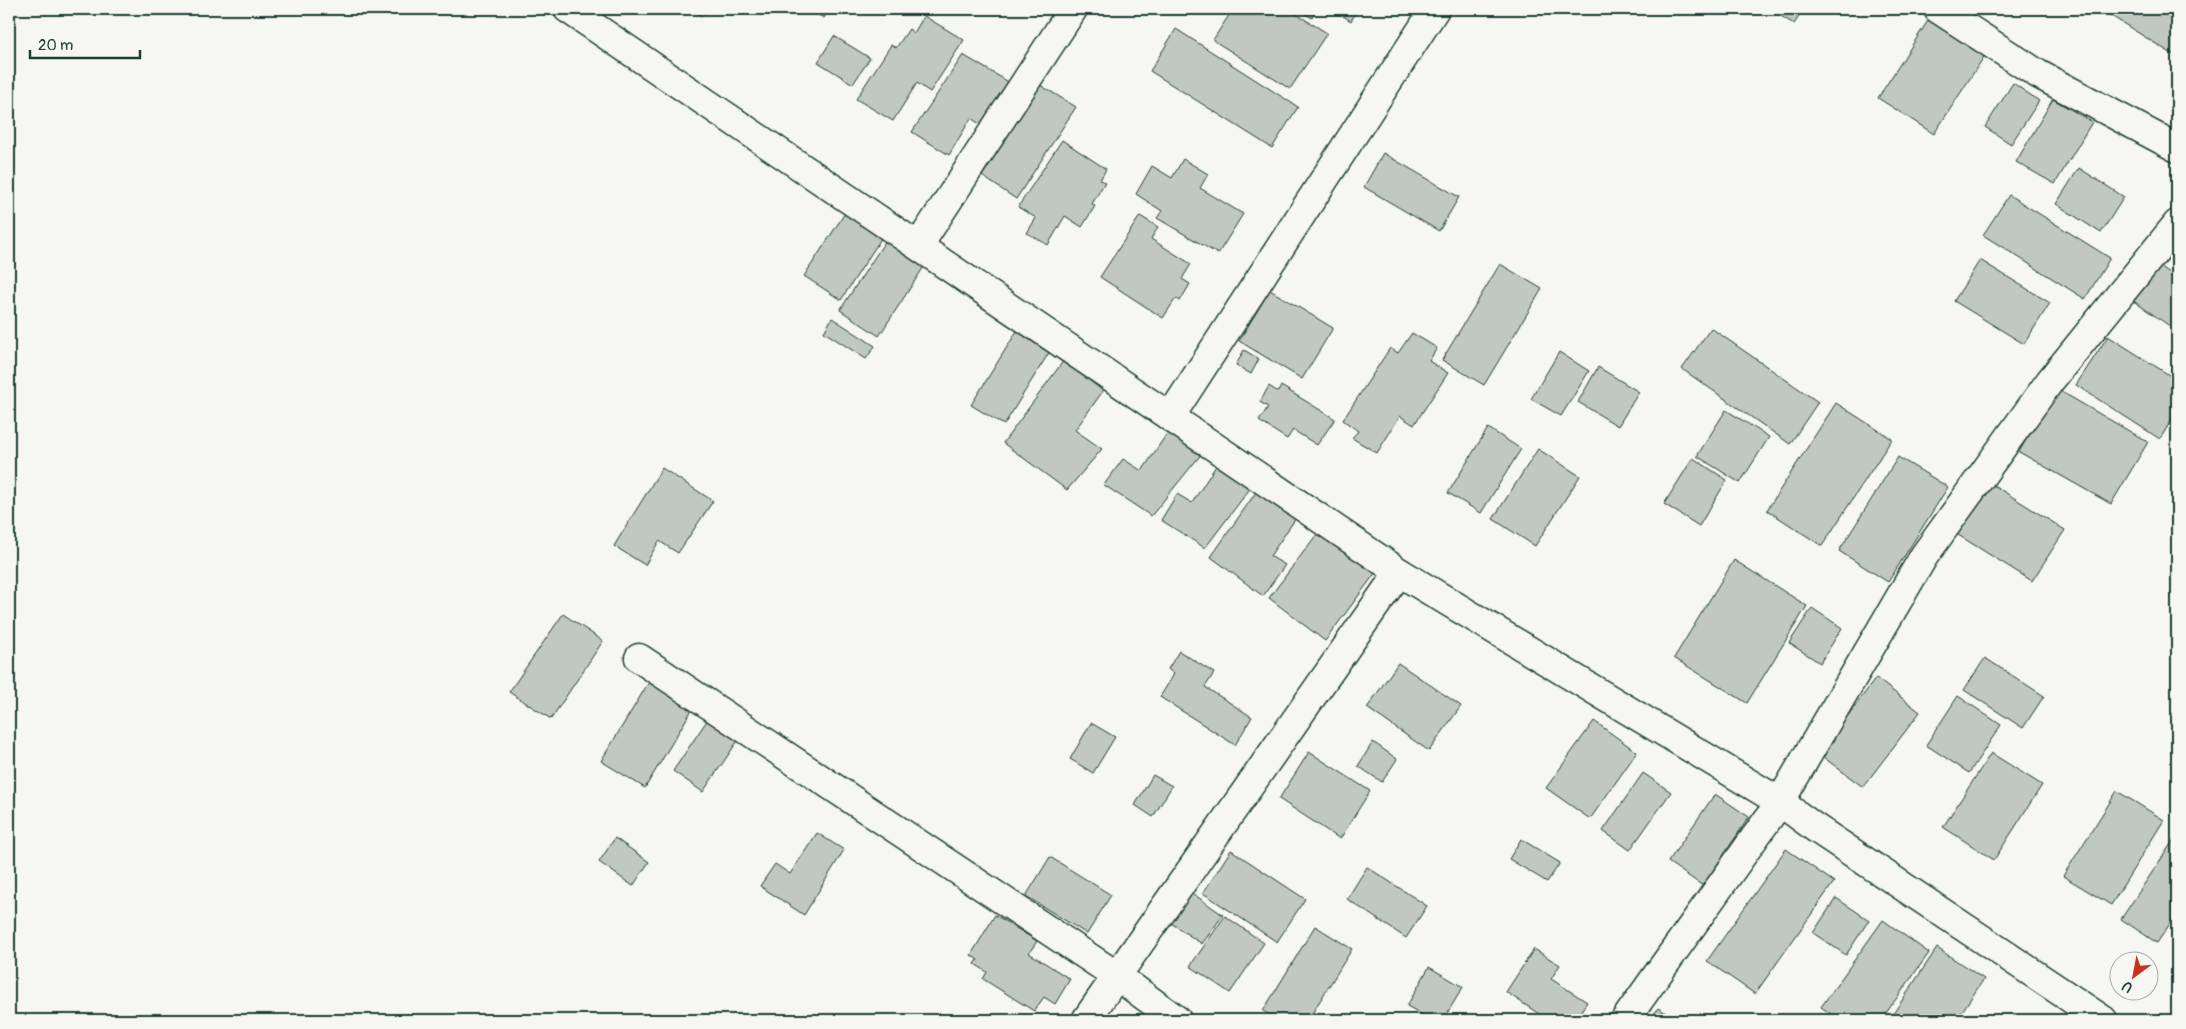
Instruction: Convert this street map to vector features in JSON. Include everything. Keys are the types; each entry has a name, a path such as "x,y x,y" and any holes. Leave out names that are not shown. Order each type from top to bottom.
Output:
{"street":[{"path":"568,9 1399,572 1780,802 1814,827 2103,1020"},
{"path":"919,245 1073,9"},
{"path":"1170,417 1435,9"},
{"path":"1938,9 2038,74 2177,148"},
{"path":"1625,1020 1780,802 1924,556 2050,381 2177,224"},
{"path":"1086,1020 1399,572"},
{"path":"640,658 1117,976 1177,1020"}],"building":[{"path":"692,9 709,9 703,17"},
{"path":"807,9 829,9 824,18"},
{"path":"1233,9 1288,9 1327,33 1290,89 1213,40"},
{"path":"1297,9 1317,9 1312,18"},
{"path":"1332,9 1358,9 1351,21"},
{"path":"1769,9 1804,9 1794,24"},
{"path":"2100,9 2177,9 2177,57"},
{"path":"924,16 964,40 930,92 917,83 893,121 856,99 891,45 896,48 909,29 914,33"},
{"path":"1931,16 1987,52 1934,134 1878,98"},
{"path":"1176,29 1298,107 1272,148 1150,71"},
{"path":"834,36 870,58 853,84 818,62"},
{"path":"963,55 1012,84 984,127 971,118 949,155 912,132"},
{"path":"1032,80 1076,107 1016,199 982,176 1009,134 1001,129"},
{"path":"2013,83 2039,101 2011,144 1985,127"},
{"path":"2053,99 2092,122 2055,184 2016,162"},
{"path":"1062,140 1106,169 1100,180 1105,182 1092,204 1095,206 1082,227 1065,216 1048,245 1027,233 1036,218 1018,207"},
{"path":"1383,153 1459,197 1439,231 1364,187"},
{"path":"1183,159 1208,174 1200,188 1243,214 1218,254 1157,218 1162,211 1136,194 1152,166 1172,178"},
{"path":"2079,168 2124,197 2101,233 2056,204"},
{"path":"2009,195 2110,258 2085,299 1983,235"},
{"path":"847,210 884,234 841,300 804,276"},
{"path":"1140,216 1158,227 1151,239 1191,264 1182,279 1190,284 1180,301 1176,298 1163,318 1100,277"},
{"path":"2177,239 2177,266 2165,257"},
{"path":"886,240 925,265 879,336 840,310"},
{"path":"1980,260 2050,303 2024,344 1954,301"},
{"path":"2153,261 2177,278 2177,331 2129,298"},
{"path":"1500,264 1542,289 1484,385 1442,360"},
{"path":"1270,290 1333,328 1302,379 1239,341"},
{"path":"832,318 875,346 866,359 824,332"},
{"path":"1020,326 1053,346 1004,425 971,405"},
{"path":"1711,328 1818,402 1790,444 1682,369"},
{"path":"1412,333 1437,348 1429,361 1448,373 1414,425 1400,416 1377,453 1352,438 1358,431 1343,420 1390,348 1398,353"},
{"path":"2108,336 2177,380 2177,411 2160,439 2076,385"},
{"path":"1244,350 1259,359 1251,374 1236,365"},
{"path":"1559,352 1589,371 1561,416 1531,399"},
{"path":"1064,360 1103,391 1075,430 1102,449 1067,490 1003,443"},
{"path":"1598,367 1639,392 1618,426 1578,402"},
{"path":"1269,386 1278,392 1281,386 1335,419 1317,445 1293,430 1287,439 1259,421 1268,407 1260,402"},
{"path":"2055,388 2148,442 2111,504 2019,452"},
{"path":"1836,403 1892,439 1822,546 1767,510"},
{"path":"1726,410 1769,437 1740,483 1697,456"},
{"path":"1488,428 1521,449 1481,513 1448,493"},
{"path":"1170,429 1203,452 1151,516 1104,485 1123,459 1142,471"},
{"path":"1538,449 1580,476 1535,546 1493,519"},
{"path":"1898,457 1948,487 1888,582 1839,551"},
{"path":"1221,458 1255,482 1205,548 1161,520 1177,494 1192,503"},
{"path":"1693,458 1727,480 1699,526 1664,504"},
{"path":"662,468 713,501 678,553 659,541 645,565 614,546"},
{"path":"1987,481 2065,530 2032,581 1955,533"},
{"path":"1261,485 1300,512 1270,556 1285,565 1263,596 1211,557"},
{"path":"1320,530 1376,572 1325,641 1269,598"},
{"path":"1734,560 1807,606 1747,703 1674,658"},
{"path":"1812,608 1842,628 1820,663 1789,643"},
{"path":"563,614 603,641 551,719 509,692"},
{"path":"1179,651 1214,673 1205,687 1252,717 1235,745 1160,697 1174,674 1168,669"},
{"path":"1985,658 2044,696 2023,728 1964,690"},
{"path":"1398,663 1461,706 1429,751 1367,708"},
{"path":"652,677 696,703 645,788 601,761"},
{"path":"1876,678 1920,712 1863,787 1819,754"},
{"path":"1958,696 2001,725 1969,773 1926,745"},
{"path":"708,719 739,739 703,792 673,771"},
{"path":"1594,721 1637,752 1590,819 1546,788"},
{"path":"1091,723 1115,737 1093,773 1070,759"},
{"path":"1373,742 1397,759 1382,782 1358,766"},
{"path":"1309,752 1370,791 1340,839 1279,799"},
{"path":"1991,753 2042,785 1994,860 1943,827"},
{"path":"1643,773 1671,792 1630,850 1603,831"},
{"path":"1153,775 1172,786 1153,817 1135,805"},
{"path":"2117,791 2164,820 2111,905 2063,876"},
{"path":"1715,794 1749,817 1703,886 1668,862"},
{"path":"817,833 844,850 804,915 760,886 775,864 790,874"},
{"path":"2177,835 2177,913 2157,943 2121,919"},
{"path":"615,838 649,862 633,886 599,862"},
{"path":"1521,839 1560,863 1547,882 1509,859"},
{"path":"1786,849 1834,882 1755,994 1707,961"},
{"path":"1231,850 1305,899 1277,942 1203,893"},
{"path":"1050,857 1111,895 1087,934 1026,896"},
{"path":"1367,867 1427,906 1406,938 1347,899"},
{"path":"1192,893 1223,915 1202,944 1171,923"},
{"path":"1836,898 1869,920 1846,955 1813,933"},
{"path":"995,915 1037,941 1029,953 1070,979 1055,1004 1044,997 1034,1011 983,979 987,972 975,964 978,960 971,955"},
{"path":"1225,916 1264,943 1230,993 1190,966"},
{"path":"1883,920 1929,953 1881,1020 1840,1020 1821,1007"},
{"path":"1315,926 1352,949 1308,1020 1278,1020 1263,1011"},
{"path":"1937,948 1984,979 1956,1020 1889,1020"},
{"path":"1534,949 1560,965 1551,979 1587,1002 1575,1020 1548,1020 1506,992"},
{"path":"1429,967 1463,987 1443,1020 1432,1020 1407,1006"},
{"path":"1658,1008 1677,1020 1650,1020"}]}
